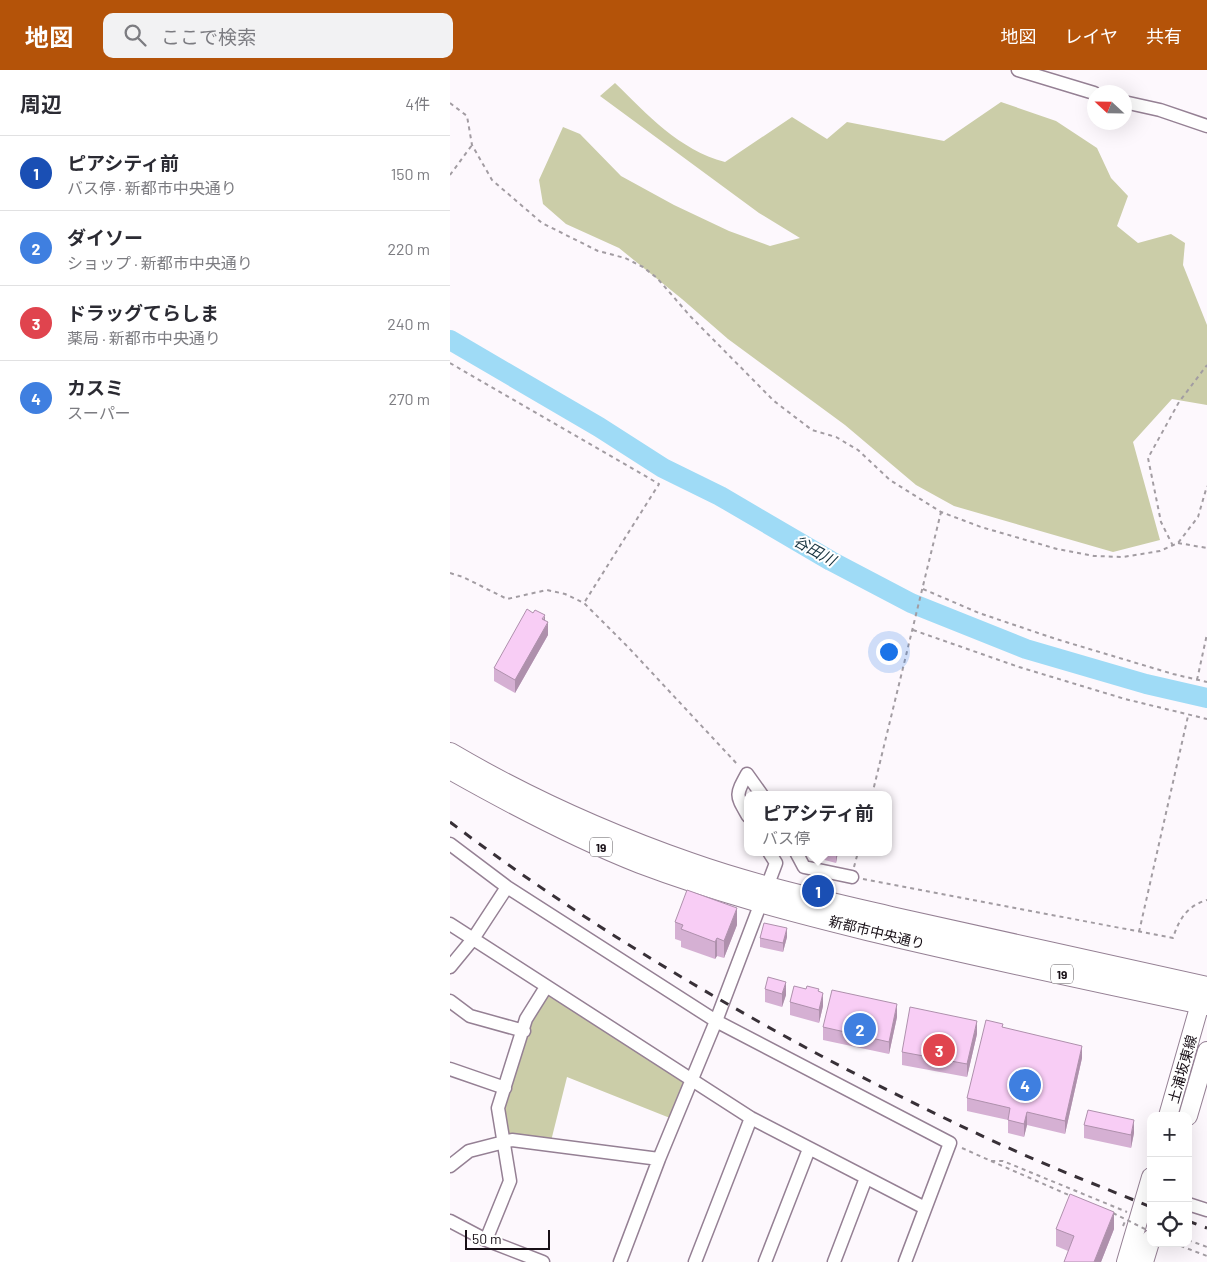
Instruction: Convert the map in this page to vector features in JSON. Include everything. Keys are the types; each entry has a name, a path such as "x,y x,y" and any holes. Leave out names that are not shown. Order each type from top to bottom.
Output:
{"main road":[{"name":"新都市中央通り","path":"450,753 504,782 606,830 764,895"},
{"name":"新都市中央通り","path":"450,769 531,813 602,847 679,877 920,924 1205,998"},
{"name":"土浦坂東線","path":"1169,1112 1205,998"},
{"name":"土浦坂東線","path":"1189,1112 1207,1050"},
{"path":"1126,1262 1147,1191"},
{"path":"1144,1262 1149,1247"}],"street":[{"path":"1018,70 1087,90"},
{"path":"1132,104 1160,110 1207,126"},
{"path":"744,809 738,798 738,791 747,774 759,791"},
{"path":"450,844 507,887 716,1021 950,1144 905,1262"},
{"path":"620,1262 659,1159 716,1021 776,863 772,856"},
{"path":"798,856 804,868 852,877"},
{"path":"450,967 473,939 507,887"},
{"path":"450,924 751,1118 925,1208"},
{"path":"486,1240 510,1181 502,1142 498,1108 524,1031 526,1019 546,987"},
{"path":"450,1002 470,1016 524,1031"},
{"path":"450,1069 505,1088"},
{"path":"695,1262 751,1118"},
{"path":"450,1166 469,1151 512,1140 659,1159"},
{"path":"765,1262 808,1148"},
{"path":"834,1262 866,1178"},
{"path":"1192,1205 1207,1210"},
{"path":"450,1221 486,1240 543,1262"}],"path":[{"path":"450,103 467,116 472,145 492,180 542,223 598,251 625,258 643,267 657,278 690,317 774,401 812,430 836,436 858,450 890,480 941,512 981,527 1057,548 1094,556 1123,557 1160,551 1178,543 1198,517 1207,486"},
{"path":"450,176 472,145"},
{"path":"450,363 659,484 584,604"},
{"path":"1173,546 1160,522 1148,458 1179,402 1207,365"},
{"path":"873,791 941,512"},
{"path":"1178,543 1207,548"},
{"path":"450,574 463,577 507,599 547,590 565,594 584,604 628,647 674,699 747,774"},
{"path":"922,591 979,614 1056,640 1207,682"},
{"path":"913,628 1019,667 1188,716 1207,719"},
{"path":"1197,680 1207,634"},
{"path":"1139,932 1188,716"},
{"path":"852,877 1174,938 1179,921 1190,908 1207,900"},
{"path":"950,1144 1073,1196"},
{"path":"990,1160 1003,1161 1127,1212"},
{"path":"1108,1212 1147,1230"},
{"path":"1123,1226 1126,1219"},
{"path":"1192,1241 1207,1247"},
{"path":"1183,1247 1207,1256"}],"green space":[{"path":"615,83 678,140 693,149 725,162 792,117 827,139 847,122 944,141 1001,102 1056,121 1097,148 1111,178 1128,196 1117,226 1138,243 1171,234 1185,243 1183,265 1207,325 1207,405 1172,399 1133,442 1160,540 1113,552 954,506 916,485 845,425 728,339 619,248 566,224 543,204 539,180 563,127 580,134 621,176 674,205 729,231 770,246 800,238 759,213 600,96"},
{"path":"546,987 692,1079 675,1120 567,1077 550,1145 502,1142 505,1088"}],"building":[{"path":"527,609 533,613 535,610 545,615 542,619 548,622 515,680 494,668"},
{"path":"687,890 737,908 724,941 717,938 715,942 681,929 683,925 675,922"},
{"path":"764,923 787,928 783,943 760,938"},
{"path":"768,977 786,982 782,994 765,989"},
{"path":"794,986 806,989 807,986 819,989 818,991 823,993 819,1010 790,1002"},
{"path":"832,990 897,1004 889,1042 823,1027"},
{"path":"910,1007 977,1021 967,1064 902,1052"},
{"path":"986,1020 1003,1024 1002,1027 1082,1046 1065,1121 1027,1112 1024,1124 1008,1120 1010,1108 967,1098"},
{"path":"1088,1110 1134,1120 1131,1135 1084,1125"},
{"path":"1070,1194 1114,1212 1094,1262 1064,1262 1074,1236 1056,1229"}],"waterway":[{"name":"谷田川","path":"450,340 599,427 663,468 720,496 831,561 911,603 1026,649 1146,684 1207,698"}],"railway":[{"path":"450,822 545,890 643,954 795,1042 973,1132 1147,1205"},
{"path":"1192,1222 1207,1228"}],"place":[{"name":"ピアシティ前","path":"818,891"},
{"name":"ダイソー","path":"860,1029"},
{"name":"ドラッグてらしま","path":"939,1050"},
{"name":"カスミ","path":"1025,1085"}]}
